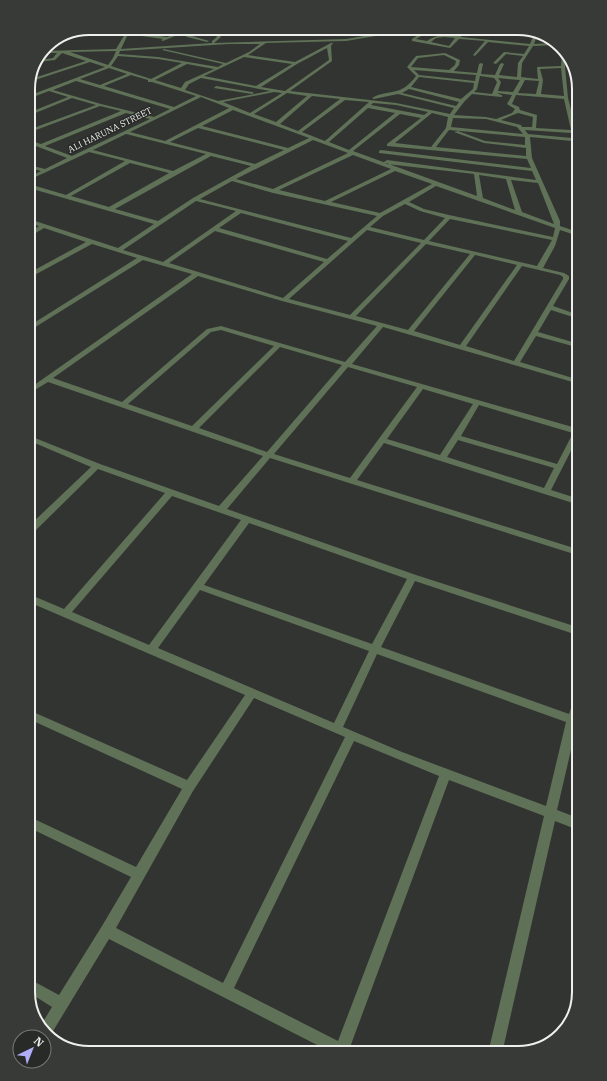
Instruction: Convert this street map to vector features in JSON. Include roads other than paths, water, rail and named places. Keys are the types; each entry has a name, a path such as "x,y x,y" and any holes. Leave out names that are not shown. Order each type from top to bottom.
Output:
{"street":[{"path":"35,95 108,67 113,63 119,43 125,35"},
{"path":"142,35 167,38"},
{"path":"119,43 141,46 175,35"},
{"path":"188,35 213,42 223,43"},
{"path":"213,42 219,37 217,35"},
{"path":"117,53 223,43 341,40 369,35"},
{"path":"423,35 413,40 449,47 460,35"},
{"path":"511,43 515,35"},
{"path":"427,43 434,38 444,36 456,40 532,45 549,44"},
{"path":"534,38 532,45 524,55 521,63 521,79 509,104 517,108 517,111 535,116 534,129"},
{"path":"258,87 296,64 341,40"},
{"path":"475,55 487,41"},
{"path":"182,91 187,83 244,56 265,42"},
{"path":"250,115 331,60 329,47"},
{"path":"159,48 166,51 227,64"},
{"path":"50,52 117,53 218,68"},
{"path":"62,52 182,91 201,95 276,125 395,169 572,232"},
{"path":"43,60 54,59 62,52"},
{"path":"495,63 505,53 524,55"},
{"path":"410,68 409,65 417,57 445,54 458,60 457,65 450,72"},
{"path":"244,56 279,60 296,64"},
{"path":"564,60 566,98 572,124"},
{"path":"36,79 89,61"},
{"path":"150,81 186,63"},
{"path":"434,148 448,128 451,116 462,101 475,89 481,64"},
{"path":"496,77 502,64"},
{"path":"538,96 540,80 539,67 563,68"},
{"path":"410,68 540,80"},
{"path":"410,68 418,76 476,82"},
{"path":"99,87 129,74"},
{"path":"400,94 412,86 418,76"},
{"path":"201,77 276,91 367,100 396,104 451,116 470,116 498,120 520,128 572,132"},
{"path":"495,93 499,82 497,81 496,77"},
{"path":"77,80 173,108"},
{"path":"210,90 227,81"},
{"path":"216,87 257,94"},
{"path":"409,88 462,101"},
{"path":"49,90 100,105 153,118"},
{"path":"215,101 234,90"},
{"path":"215,101 276,91"},
{"path":"472,93 495,93 513,96 566,98"},
{"path":"276,125 312,94"},
{"path":"367,100 378,96 400,94 458,108"},
{"name":"ALI HARUNA STREET","path":"35,177 201,95"},
{"path":"35,112 71,97"},
{"path":"298,133 345,98"},
{"path":"325,143 373,101"},
{"path":"35,129 100,105"},
{"path":"367,106 425,116"},
{"path":"164,143 233,108"},
{"path":"371,160 432,111"},
{"path":"498,120 514,114 517,111"},
{"path":"41,146 126,112"},
{"path":"273,191 351,152 399,112"},
{"path":"197,126 289,150"},
{"path":"448,128 572,142"},
{"path":"448,128 484,142 528,147"},
{"path":"520,128 527,136 529,158 533,170 555,215 558,227 555,239 539,268"},
{"path":"126,132 256,166"},
{"path":"120,250 195,199 256,166 313,138"},
{"path":"35,144 71,158"},
{"path":"391,144 529,158"},
{"path":"89,150 174,173"},
{"path":"381,152 533,170"},
{"path":"110,209 210,154"},
{"path":"371,160 539,182"},
{"path":"66,197 129,161"},
{"path":"35,168 45,171"},
{"path":"325,203 395,169"},
{"path":"476,173 480,199"},
{"path":"508,178 519,213"},
{"path":"231,179 273,191 381,215"},
{"path":"284,300 381,215 436,183"},
{"path":"35,188 158,223"},
{"path":"195,199 352,240"},
{"path":"404,202 422,210 449,217 555,239"},
{"path":"165,263 240,211"},
{"path":"351,318 423,242 449,217"},
{"path":"35,223 91,242 284,300 410,332 462,348 517,362 572,380"},
{"path":"35,231 44,226"},
{"path":"366,228 520,265 539,268 566,276 566,279 517,362"},
{"path":"214,229 328,261"},
{"path":"35,273 91,242"},
{"path":"410,332 473,254"},
{"path":"35,325 143,257"},
{"path":"462,348 520,265"},
{"path":"35,388 198,273"},
{"path":"549,307 572,315"},
{"path":"222,510 381,325"},
{"path":"124,404 210,330 221,328 229,329 421,387 572,429"},
{"path":"534,333 572,343"},
{"path":"194,429 279,344"},
{"path":"48,379 268,455 572,550"},
{"path":"352,481 421,387"},
{"path":"442,459 477,403"},
{"path":"456,437 559,467"},
{"path":"35,440 97,466 247,519 413,577 572,629"},
{"path":"383,440 572,500"},
{"path":"546,492 572,442"},
{"path":"35,521 97,466"},
{"path":"66,613 171,491"},
{"path":"151,650 247,519"},
{"path":"337,729 375,649 413,577"},
{"path":"198,586 572,720 497,1046"},
{"path":"35,604 66,613 251,694 337,729 350,736 572,822"},
{"path":"48,1027 107,932 189,787 251,694"},
{"path":"35,717 189,787"},
{"path":"226,991 350,736"},
{"path":"343,1046 445,774"},
{"path":"35,824 139,875"},
{"path":"107,932 334,1046"},
{"path":"35,989 61,1004"}]}
